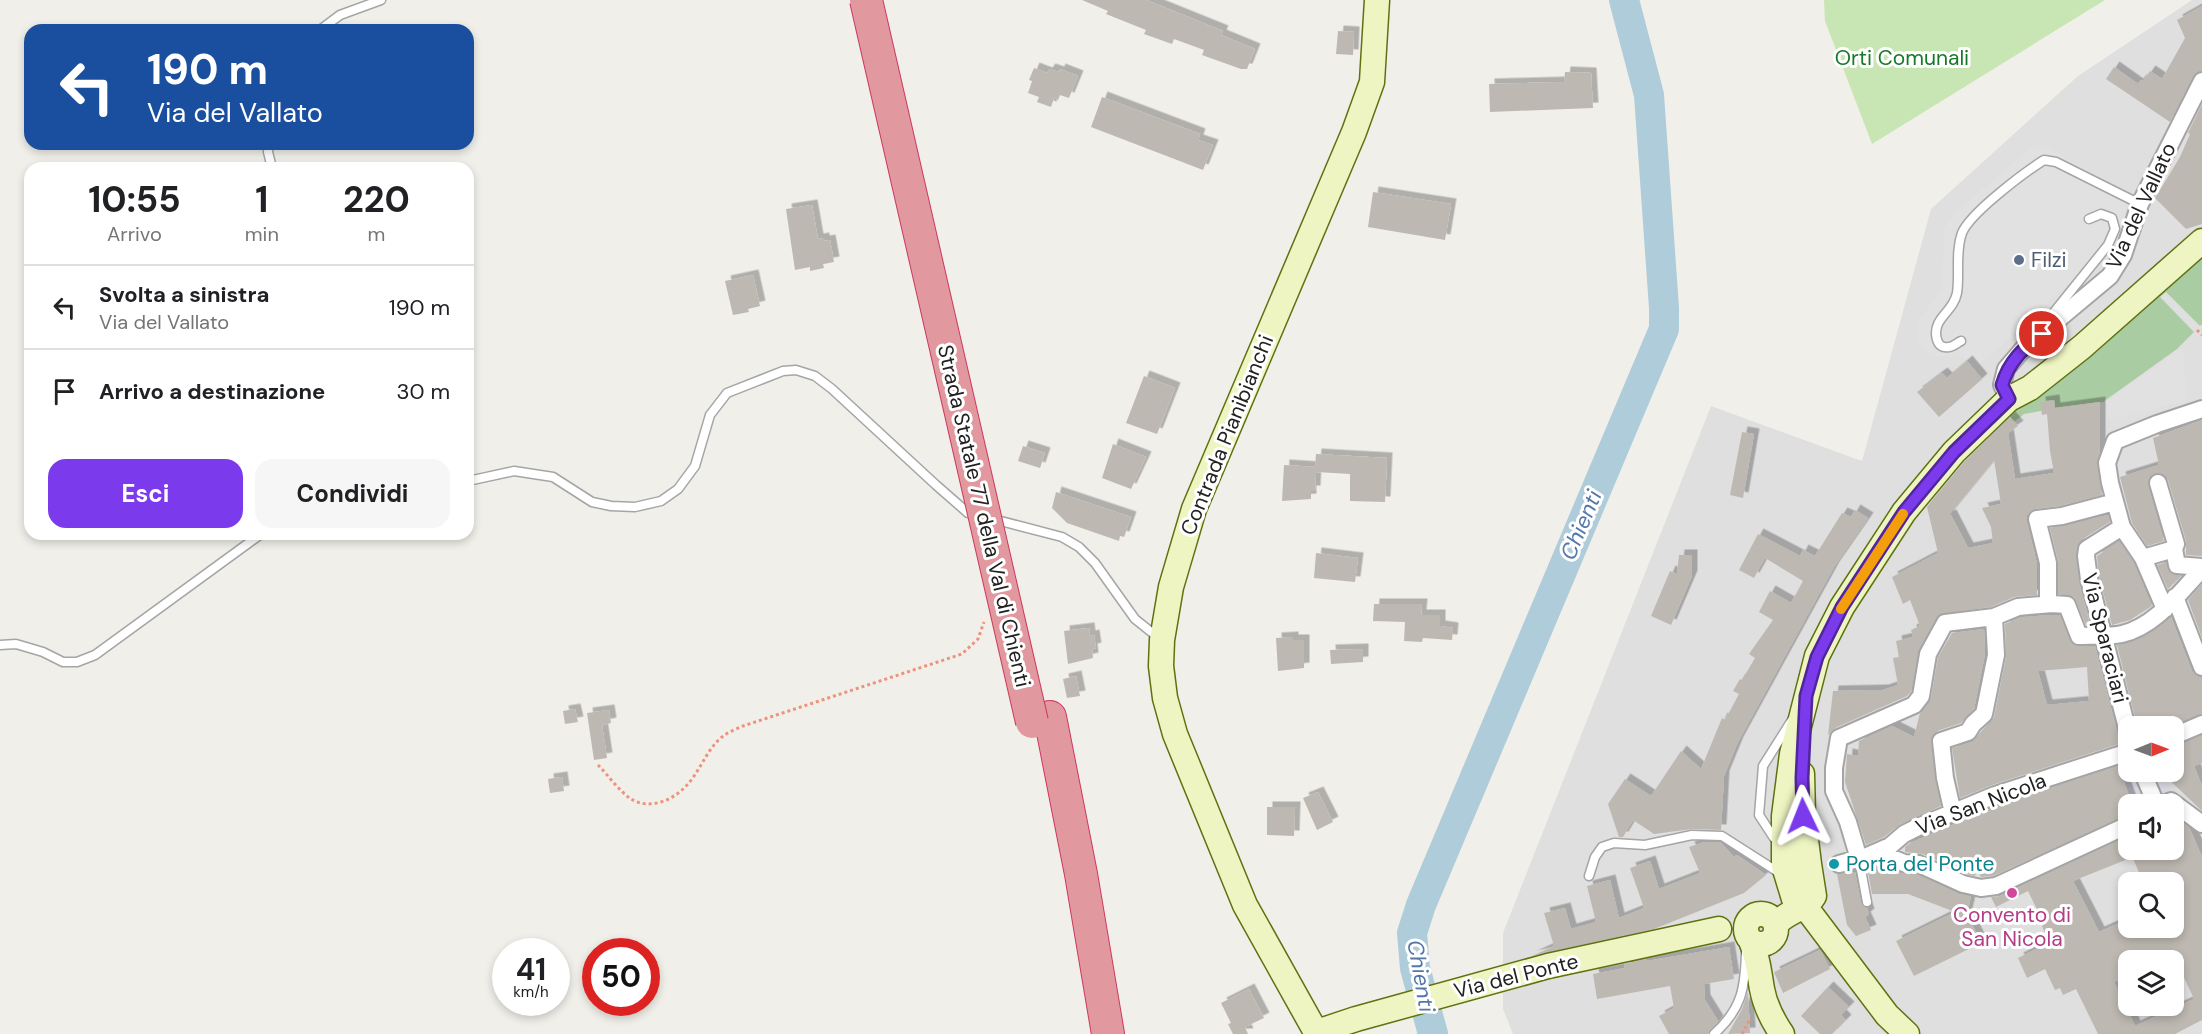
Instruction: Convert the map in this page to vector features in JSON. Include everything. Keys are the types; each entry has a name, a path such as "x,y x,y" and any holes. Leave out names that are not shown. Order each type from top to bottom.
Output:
{"highway":[{"name":"Strada Statale 77 della Val di Chienti","path":"866,0 1032,722 1072,926 1089,1034"},
{"name":"Strada Statale 77 della Val di Chienti","path":"886,0 1050,717 1081,874 1108,1034"}],"street":[{"name":"Contrada Pianibianchi","path":"1315,1033 1245,905 1198,795 1175,735 1165,698 1161,666 1162,640 1171,587 1194,509 1354,132 1372,82 1377,0"},
{"name":"Via del Vallato","path":"2009,399 2002,385 2006,369 2024,348 2110,276 2123,255 2140,204 2202,81"},
{"path":"1782,1034 1762,992 1757,954 1760,931 1784,890 1784,816 1792,754 1817,657 1842,607 1904,512 1954,452 2009,399 2031,388 2082,347 2202,241"},
{"path":"2202,409 2115,441 2107,463 2122,527 2170,603 2202,667"},
{"path":"2158,483 2176,544 2174,549 2177,565 2202,568"},
{"path":"2048,604 2048,563 2037,519 2062,516 2115,502"},
{"name":"Via Sparaciari","path":"2122,527 2087,549 2086,556 2089,579 2124,716"},
{"path":"2143,558 2174,549"},
{"path":"1859,859 1848,822 1834,791 1834,768 1839,738 1914,705 1921,696 1928,654 1945,622 1994,617 2018,607 2067,604 2079,636 2122,634 2145,624 2170,603 2202,568"},
{"path":"1953,813 1945,778 1941,741 1968,732 1984,714 1996,655 1994,617"},
{"path":"1804,905 1808,904 1814,896 1822,865 1803,816 1802,778 1806,696"},
{"path":"2184,732 2202,724"},
{"name":"Via San Nicola","path":"1822,865 1859,859 1890,846 1904,834 1953,813 2029,783 2118,755"},
{"path":"2184,812 2201,821"},
{"path":"1877,852 1904,863 1918,864 1963,884 1981,888 1996,886 2118,830"},
{"path":"1785,863 1806,860 1822,865"},
{"path":"1785,863 1794,899 1804,905 1887,1015 1907,1034"},
{"name":"Via del Ponte","path":"1760,931 1804,905"},
{"name":"Via del Ponte","path":"1315,1033 1356,1019 1548,966 1719,929 1760,931 1799,926 1822,930"}],"lane":[{"path":"328,24 340,15 381,0"},
{"path":"1961,341 1951,347 1944,347 1939,345 1936,332 1938,322 1949,312 1957,295 1958,254 1962,233 1973,216 2031,168 2044,160 2056,162 2140,204"},
{"path":"2024,348 2108,245 2115,229 2112,218 2101,214 2089,219"},
{"path":"474,480 514,471 553,477 592,502 611,506 635,507 661,501 678,489 695,466 710,415 727,393 783,371 796,370 815,376 832,389 968,513 1062,537 1079,547 1095,563 1134,619 1162,640"},
{"path":"0,645 16,644 43,652 63,662 78,662 95,655 253,540"},
{"path":"1589,876 1595,857 1602,848 1614,843 1645,845 1692,835 1722,836 1785,863"},
{"path":"1859,859 1867,902"},
{"path":"1714,1034 1739,1004 1743,990 1746,942 1760,931"}],"path":[{"path":"598,765 630,798 643,804 658,803 673,796 686,786 722,736 743,726 962,654 978,639 983,628 985,614"}],"shaded area":[{"path":"2192,0 2202,0 2202,1034 1513,1034 1503,1009 1503,933 1711,406 1862,461 1931,209 2078,76"},
{"name":"Filzi","path":"2048,147 2095,176 2123,189 2128,229 1975,369 1958,352 1951,357 1932,356 1919,344 1919,319 1942,290 1944,229 1954,214 2029,149"},
{"path":"2183,347 2187,400 2109,421 2106,402"},
{"path":"2125,782 2168,782 2174,794 2129,794"}],"green space":[{"name":"Orti Comunali","path":"1824,0 2105,0 1872,144 1825,21"},
{"path":"2202,254 2202,324 2200,326 2166,292 2160,297 2194,332 2177,349 2103,402 2055,408 2054,400 2041,411 2024,414 2014,422 2008,414 2098,351"}],"building":[{"path":"1082,0 1146,0 1223,31 1221,35 1255,49 1247,69 1241,69 1202,55 1204,50 1174,39 1172,44 1144,34 1146,30 1106,14 1108,11"},
{"path":"2202,6 2202,71 2193,76 2170,122 2106,79 2114,67 2138,84 2150,71 2162,79 2185,38 2177,20"},
{"path":"1338,31 1354,32 1353,55 1336,54"},
{"path":"1034,68 1047,73 1050,69 1059,72 1060,69 1078,76 1069,98 1060,95 1058,100 1054,98 1051,107 1037,102 1039,97 1028,93 1032,81 1029,80"},
{"path":"1565,72 1591,73 1593,108 1490,112 1489,84 1564,82"},
{"path":"1102,97 1200,134 1198,140 1213,145 1203,170 1091,127"},
{"path":"2202,104 2202,224 2186,229 2155,198 2180,157 2190,134 2188,133"},
{"path":"1373,192 1451,204 1445,240 1368,227"},
{"path":"812,205 818,239 830,240 834,262 823,264 824,268 810,271 810,267 795,270 786,209"},
{"path":"753,275 760,306 748,309 749,312 733,315 725,281"},
{"path":"1967,361 1982,379 1939,417 1917,392 1942,373 1947,378"},
{"path":"1144,376 1175,388 1157,434 1126,423"},
{"path":"2054,400 2055,408 2100,402 2100,451 2097,465 2102,495 2060,506 2035,509 2027,515 2037,564 2037,595 2014,597 1991,607 1940,614 1919,649 1911,692 1907,696 1835,728 1828,735 1833,691 1883,690 1898,685 1893,658 1899,657 1896,641 1913,637 1911,630 1920,626 1910,600 1903,604 1892,577 1938,553 1927,507 1964,462 2010,417 2018,426 2008,433 2015,479 2054,473 2047,414 2042,415 2040,402","holes":["1994,460 2001,504 1982,508 1991,527 1993,543 1968,548 1951,515 1948,516"]},
{"path":"2202,420 2202,556 2186,555 2186,541 2168,480 2160,473 2150,476 2148,485 2164,541 2147,546 2132,523 2120,477 2159,465 2153,438"},
{"path":"1742,432 1754,434 1743,498 1730,495"},
{"path":"1113,444 1146,457 1131,489 1102,478"},
{"path":"1023,446 1045,453 1040,468 1018,461"},
{"path":"1316,454 1387,458 1385,502 1350,501 1350,474 1316,472 1315,491 1311,491 1311,499 1282,501 1284,465 1315,467"},
{"path":"1056,492 1131,517 1124,537 1120,536 1119,541 1067,523 1052,508"},
{"path":"1855,510 1868,518 1834,567 1738,742 1724,776 1721,830 1692,829 1654,834 1633,820 1623,837 1619,837 1608,804 1625,779 1651,796 1681,751 1701,769 1722,718 1725,720 1739,694 1733,691 1755,658 1749,654 1773,620 1759,612 1770,591 1791,603 1803,581 1765,558 1754,578 1739,570 1758,534 1800,556 1803,550 1815,556 1842,513 1851,517"},
{"path":"2108,515 2110,522 2081,540 2077,548 2079,580 2090,625 2086,625 2074,597 2058,594 2058,561 2050,528"},
{"path":"2119,541 2134,563 2152,606 2130,620 2112,625 2099,577 2097,556"},
{"path":"1316,553 1358,558 1355,582 1314,578"},
{"path":"1679,555 1692,555 1692,576 1671,625 1651,616 1670,571 1677,574"},
{"path":"2166,562 2171,573 2181,576 2168,589 2157,565"},
{"path":"2202,584 2202,638 2188,600"},
{"path":"1374,604 1422,604 1421,615 1440,615 1440,626 1453,628 1452,640 1423,638 1422,642 1404,641 1405,622 1373,621"},
{"path":"2060,615 2073,644 2095,646 2118,735 2118,744 1992,785 1960,798 1952,748 1972,742 1994,717 2006,657 2005,624 2021,617","holes":["2087,667 2089,701 2047,705 2038,671"]},
{"path":"2171,617 2192,671 2202,677 2202,714 2184,721 2184,716 2135,716 2117,645 2139,639"},
{"path":"1089,628 1090,636 1094,635 1096,648 1092,649 1093,658 1068,664 1064,631"},
{"path":"1984,629 1985,654 1974,709 1961,723 1937,731 1931,738 1935,779 1941,806 1899,825 1884,837 1866,845 1845,782 1847,754 1858,756 1859,741 1892,726 1914,737 1920,713 1931,698 1938,657 1952,633"},
{"path":"1293,637 1293,640 1304,640 1304,668 1278,671 1276,638"},
{"path":"1363,649 1363,662 1331,664 1330,650"},
{"path":"1076,676 1080,696 1067,698 1063,679"},
{"path":"575,709 578,722 565,724 563,711"},
{"path":"609,710 611,723 602,725 607,758 594,760 587,713"},
{"path":"2202,735 2202,763 2194,766 2202,786 2202,811 2172,782 2184,782 2184,742"},
{"path":"2118,766 2118,782 2124,782 2128,794 2118,794 2118,820 1993,876 1981,877 1977,868 1975,876 1966,874 1923,854 1905,852 1905,847 1910,843 1999,805"},
{"path":"562,777 564,791 550,793 548,779"},
{"path":"1318,792 1333,822 1317,830 1303,798"},
{"path":"1267,807 1295,807 1294,836 1267,835"},
{"path":"2184,823 2189,827 2202,857 2202,1020 2175,1034 2098,1034 2076,989 2063,995 2060,988 2055,990 2045,969 2027,978 2018,958 2046,944 2043,937 2046,936 2042,926 2044,924 2028,891 1996,907 1991,897 2000,896 2118,841 2118,860 2126,860 2073,881 2099,932 2118,923 2118,938 2184,938 2184,872 2139,872 2134,860 2184,860"},
{"path":"1704,842 1720,842 1734,857 1737,855 1766,875 1744,893 1654,929 1532,956 1554,946 1544,913 1565,908 1571,929 1596,922 1587,886 1610,880 1619,918 1644,908 1630,868 1650,861 1659,889 1700,873 1689,847"},
{"path":"1893,870 1916,874 1959,894 1971,896 1967,914 1981,943 1914,976 1896,941 1955,912 1908,894 1872,894 1868,872"},
{"path":"1855,872 1861,903 1867,908 1869,914 1865,917 1871,930 1856,936 1847,925 1837,874"},
{"path":"1729,947 1734,979 1704,984 1705,1000 1718,1021 1708,1034 1669,1034 1659,1016 1674,1008 1670,986 1597,999 1593,974 1625,968 1624,964 1647,959 1647,961"},
{"path":"1820,950 1830,969 1783,993 1774,972"},
{"path":"1828,987 1849,1007 1841,1015 1846,1020 1832,1034 1820,1034 1801,1016"},
{"path":"1249,989 1264,1018 1245,1027 1248,1034 1233,1034 1228,1024 1231,1023 1221,1003"},
{"path":"1748,992 1750,1033 1728,1034 1742,1009"}],"waterway":[{"name":"Chienti","path":"1433,1034 1415,968 1412,933 1421,905 1664,329 1649,95 1624,0"}],"slow traffic":[{"path":"1841,609 1903,514"}],"place":[{"name":"Filzi","path":"2019,260"},
{"name":"Porta del Ponte","path":"1834,864"},
{"name":"Convento di San Nicola","path":"2012,893"}],"route":[{"path":"1803,816 1802,778 1806,696 1817,657 1842,607 1904,512 1954,452 2009,399 2002,385 2006,369 2024,348 2042,334"}]}
